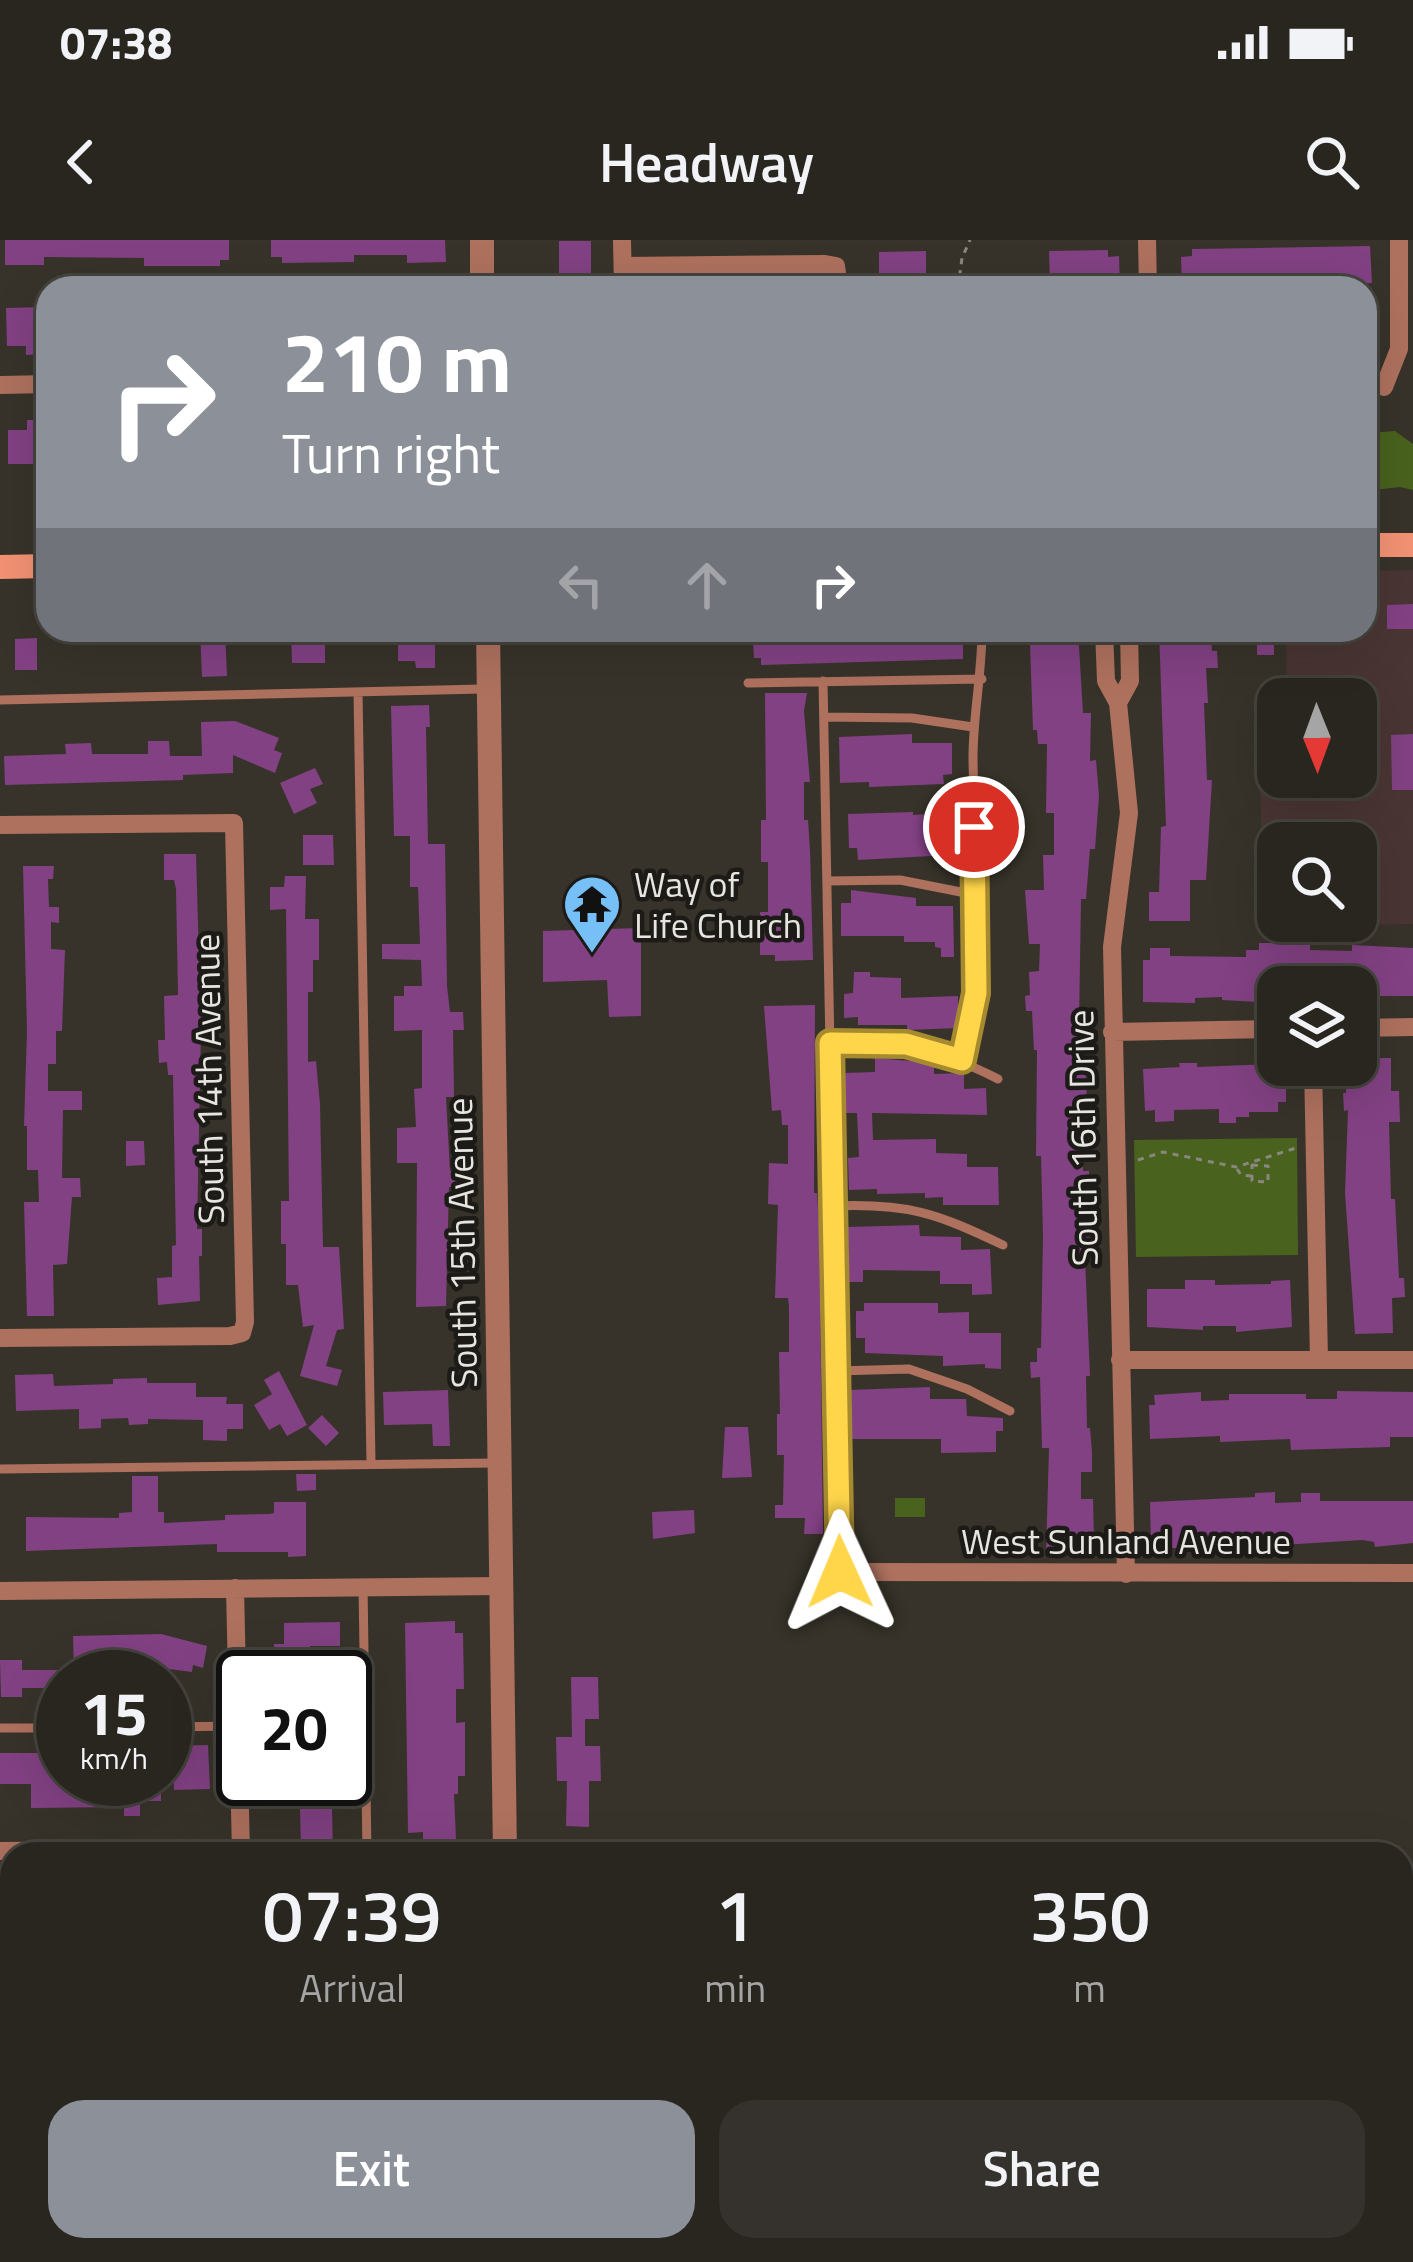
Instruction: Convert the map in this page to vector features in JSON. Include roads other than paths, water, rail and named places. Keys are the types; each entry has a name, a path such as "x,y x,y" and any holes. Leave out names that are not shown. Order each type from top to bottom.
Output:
{"main road":[{"path":"1377,545 1413,545"},
{"path":"0,566 36,566"}],"street":[{"path":"482,240 482,276"},
{"path":"622,240 623,276"},
{"path":"1148,240 1148,276"},
{"path":"1384,387 1399,349 1399,240"},
{"path":"623,266 836,266 837,276"},
{"path":"0,385 36,384"},
{"name":"South 15th Avenue","path":"488,642 505,1842"},
{"name":"South 16th Drive","path":"1104,642 1106,681 1118,703 1129,813 1113,916 1112,1032 1126,1574"},
{"name":"South 16th Drive","path":"1118,703 1130,681 1130,642"},
{"name":"South 14th Avenue","path":"0,825 234,823 242,1334 0,1338"},
{"path":"1377,1028 1413,1028"},
{"path":"1112,1032 1257,1029"},
{"path":"1313,1086 1318,1360"},
{"path":"1120,1360 1413,1360"},
{"name":"West Sunland Avenue","path":"840,1572 1413,1573"},
{"path":"0,1591 500,1586"},
{"path":"236,1588 237,1650"},
{"path":"240,1806 241,1842"}],"lane":[{"path":"962,1060 976,993 973,727 982,679 982,642"},
{"path":"748,683 982,679"},
{"path":"823,681 840,1572"},
{"path":"0,700 489,689"},
{"path":"358,692 371,1463"},
{"path":"824,717 881,716 973,727"},
{"path":"826,881 900,880 976,895"},
{"path":"830,1043 906,1044 962,1060 998,1079"},
{"path":"833,1206 906,1207 941,1216 1003,1245"},
{"path":"836,1370 909,1369 967,1389 1010,1411"},
{"path":"0,1469 500,1463"},
{"path":"364,1585 367,1842"},
{"path":"0,1728 36,1728"}],"place":[{"name":"Way of Life Church","path":"592,955"}]}
